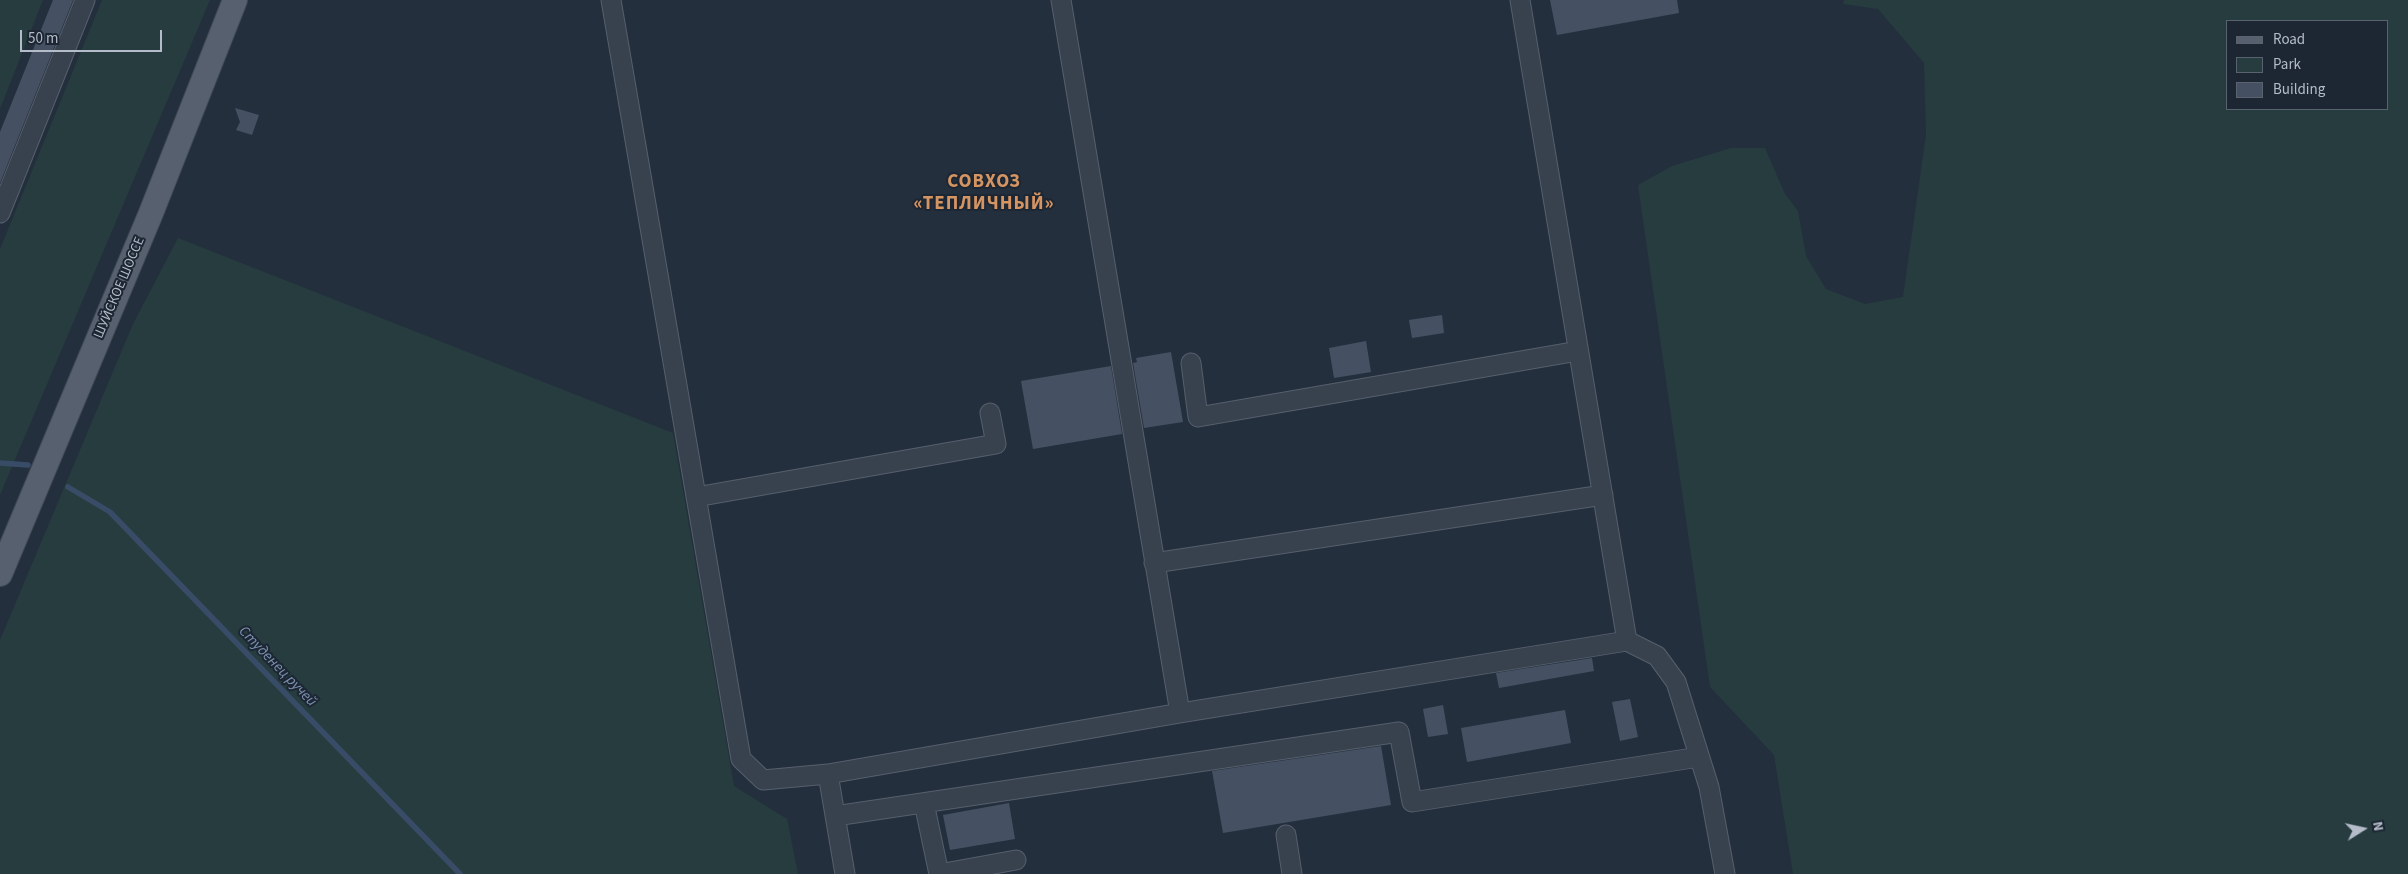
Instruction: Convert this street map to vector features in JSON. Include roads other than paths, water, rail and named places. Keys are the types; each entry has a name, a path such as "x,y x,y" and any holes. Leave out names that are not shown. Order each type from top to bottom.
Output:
{"main road":[{"name":"ШУЙСКОЕ ШОССЕ","path":"0,574 151,213 235,0"}],"lane":[{"path":"0,213 85,0"},
{"path":"611,0 741,759 763,780 828,774 1180,713 1627,641 1657,656 1676,682 1709,786 1725,874"},
{"path":"1061,0 1180,713"},
{"path":"1520,0 1627,641"},
{"path":"1191,363 1198,417 1578,351"},
{"path":"696,498 996,444 990,413"},
{"path":"1154,563 1603,495"},
{"path":"836,816 1399,732 1412,802 1699,757"},
{"path":"828,774 845,874"},
{"path":"924,803 939,874 1016,860"},
{"path":"1286,836 1292,874"}],"waterway":[{"name":"Студенец ручей","path":"0,463 28,465"},
{"name":"Студенец ручей","path":"68,487 110,512 460,874"}],"district":[{"name":"СОВХОЗ «ТЕПЛИЧНЫЙ»","path":"984,194"}]}
